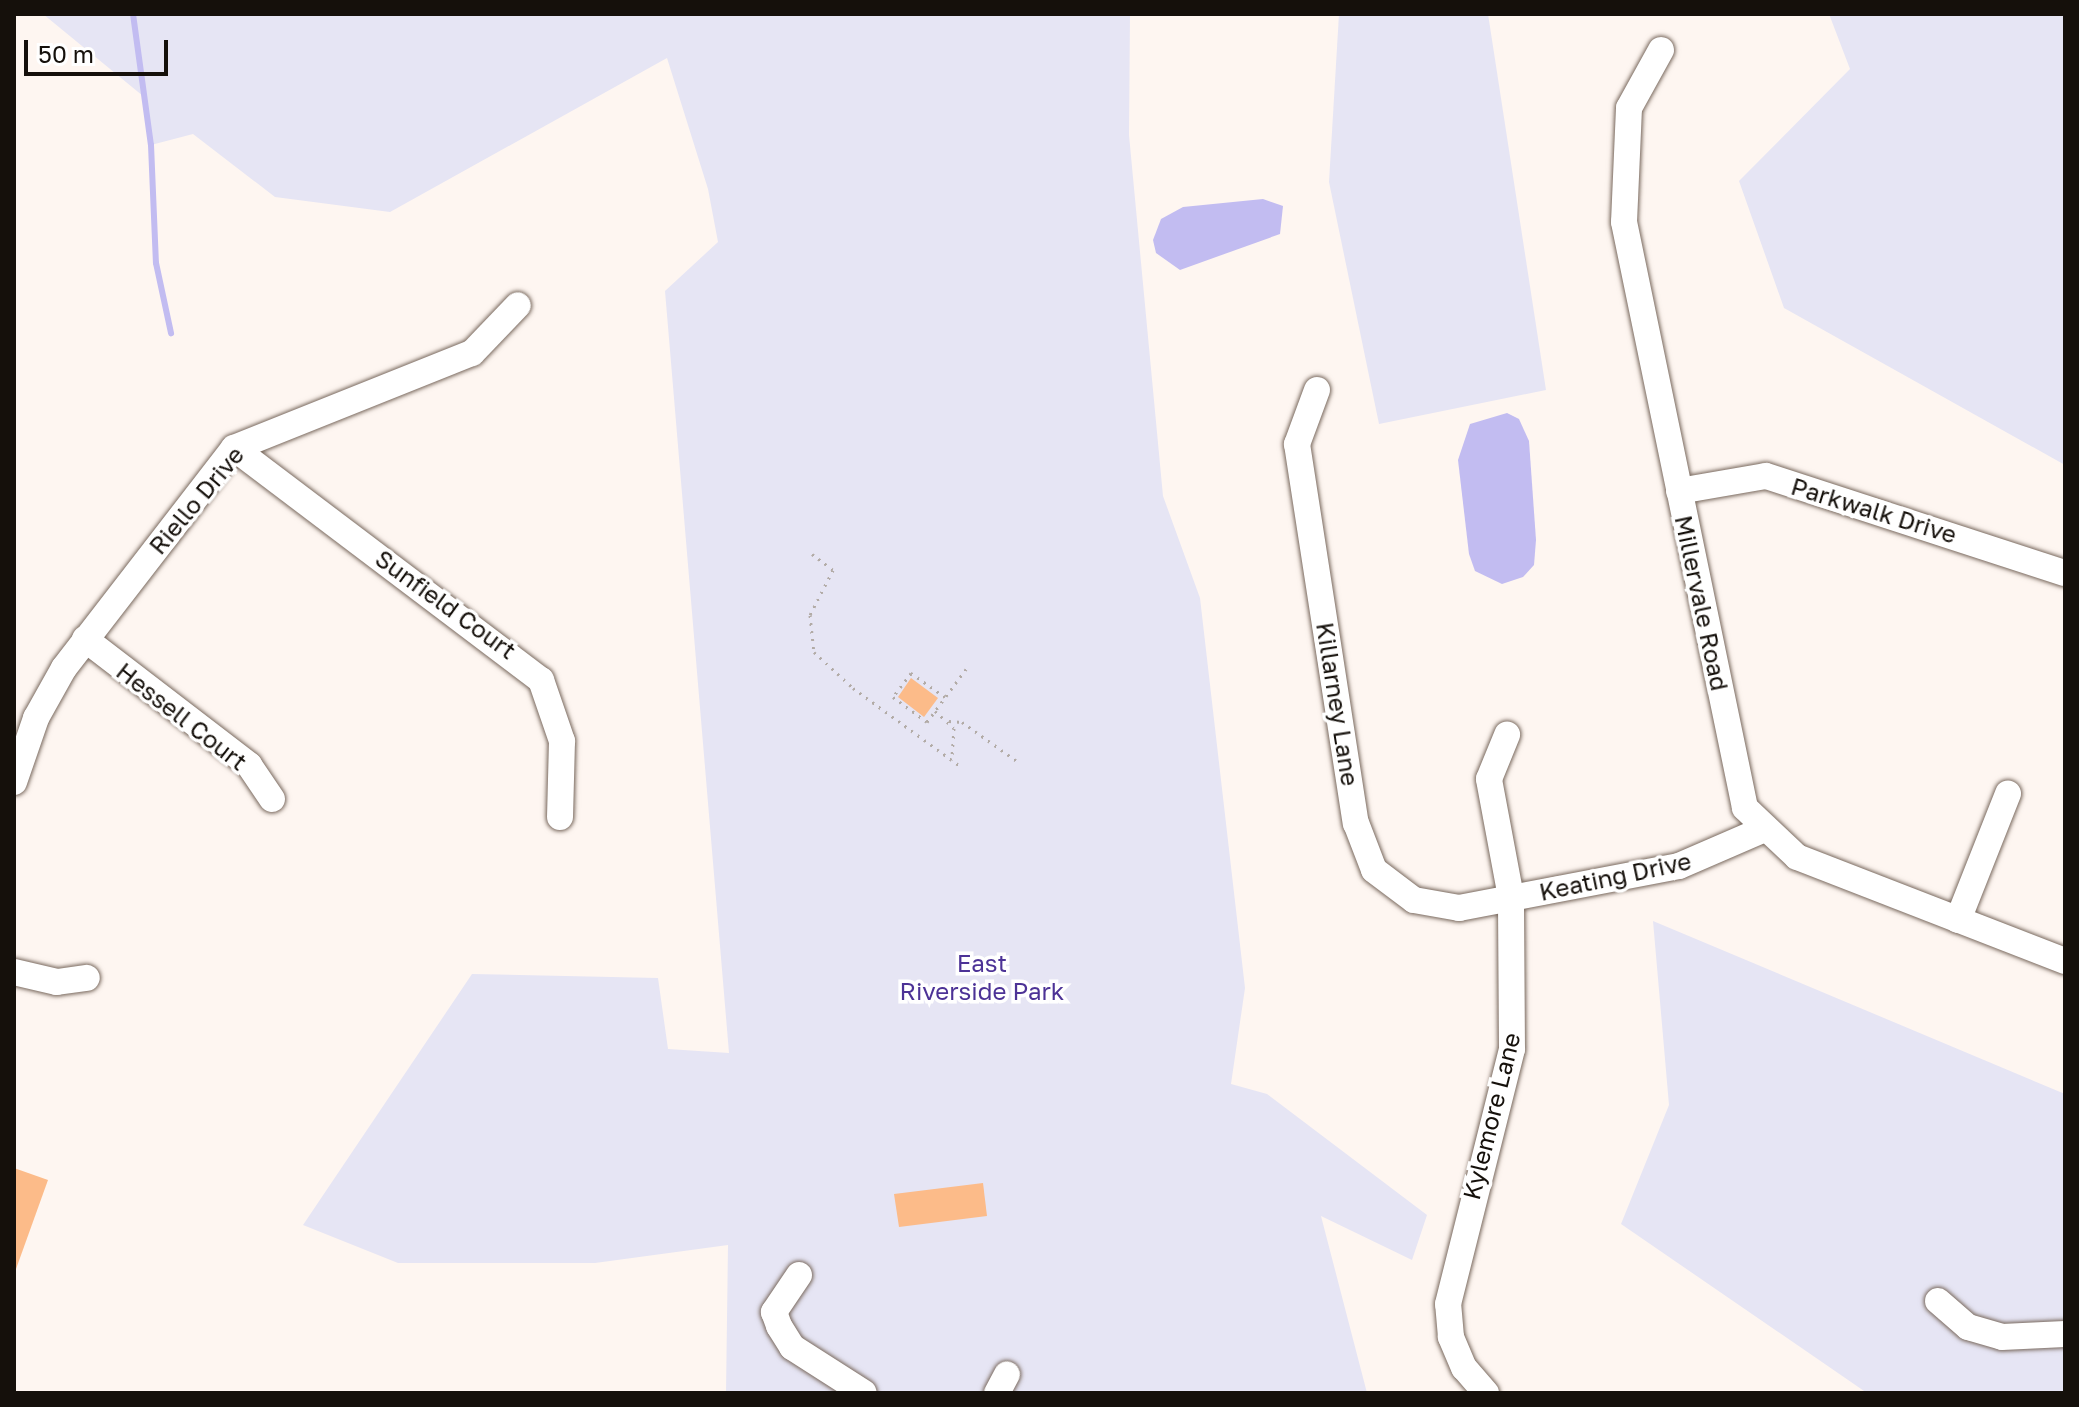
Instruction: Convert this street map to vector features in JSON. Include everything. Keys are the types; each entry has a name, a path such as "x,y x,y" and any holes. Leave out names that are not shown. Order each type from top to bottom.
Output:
{"street":[{"name":"Millervale Road","path":"1661,50 1629,108 1624,222 1745,808 1762,830 1797,857 2065,961"},
{"name":"Riello Drive","path":"14,782 36,718 85,639 234,448 472,353 518,305"},
{"name":"Killarney Lane","path":"1317,390 1297,444 1362,845 1374,870 1414,900 1459,908 1511,897"},
{"name":"Sunfield Court","path":"234,448 541,680 562,741 560,817"},
{"name":"Parkwalk Drive","path":"1679,491 1766,476 2065,573"},
{"name":"Hessell Court","path":"85,639 249,765 272,799"},
{"name":"Kylemore Lane","path":"1486,1393 1464,1368 1451,1337 1448,1304 1512,1049 1511,897 1489,779 1507,735"},
{"path":"1958,920 2008,794"},
{"name":"Keating Drive","path":"1511,897 1679,866 1747,841 1762,830"},
{"path":"14,972 57,982 87,978"},
{"path":"799,1275 774,1312 779,1326 792,1347 864,1393"},
{"path":"1938,1301 1968,1327 2002,1337 2065,1334"}],"path":[{"path":"812,554 833,570 810,615 814,652 853,688 960,766"},
{"path":"945,697 911,673 893,697 927,722 966,669"},
{"path":"935,711 949,721 962,722 1018,762"},
{"path":"949,721 957,740 952,760"}],"green space":[{"name":"East Riverside Park","path":"43,14 1130,14 1129,135 1163,496 1200,598 1245,988 1231,1084 1267,1094 1427,1215 1412,1260 1321,1216 1367,1393 726,1393 728,1245 595,1263 398,1263 303,1225 472,974 658,978 668,1049 729,1053 665,291 718,242 708,189 667,58 390,212 275,197 193,134 151,145 143,96"},
{"path":"1339,14 1488,14 1546,390 1379,424 1329,182"},
{"path":"1829,14 2065,14 2065,465 1784,308 1739,181 1850,69"},
{"path":"1653,921 2065,1094 2065,1393 1867,1393 1621,1224 1669,1105"}],"shaded area":[{"path":"1263,199 1283,206 1280,234 1180,270 1156,253 1153,240 1161,219 1183,207"},
{"path":"1507,413 1519,419 1529,441 1536,540 1534,565 1523,577 1502,584 1475,571 1469,554 1458,460 1470,424"}],"building":[{"path":"911,678 938,698 924,717 898,697"},
{"path":"14,1168 48,1180 16,1269 14,1268"},
{"path":"983,1183 987,1216 899,1227 894,1194"}],"waterway":[{"path":"133,14 151,145 156,263 171,333"}]}
